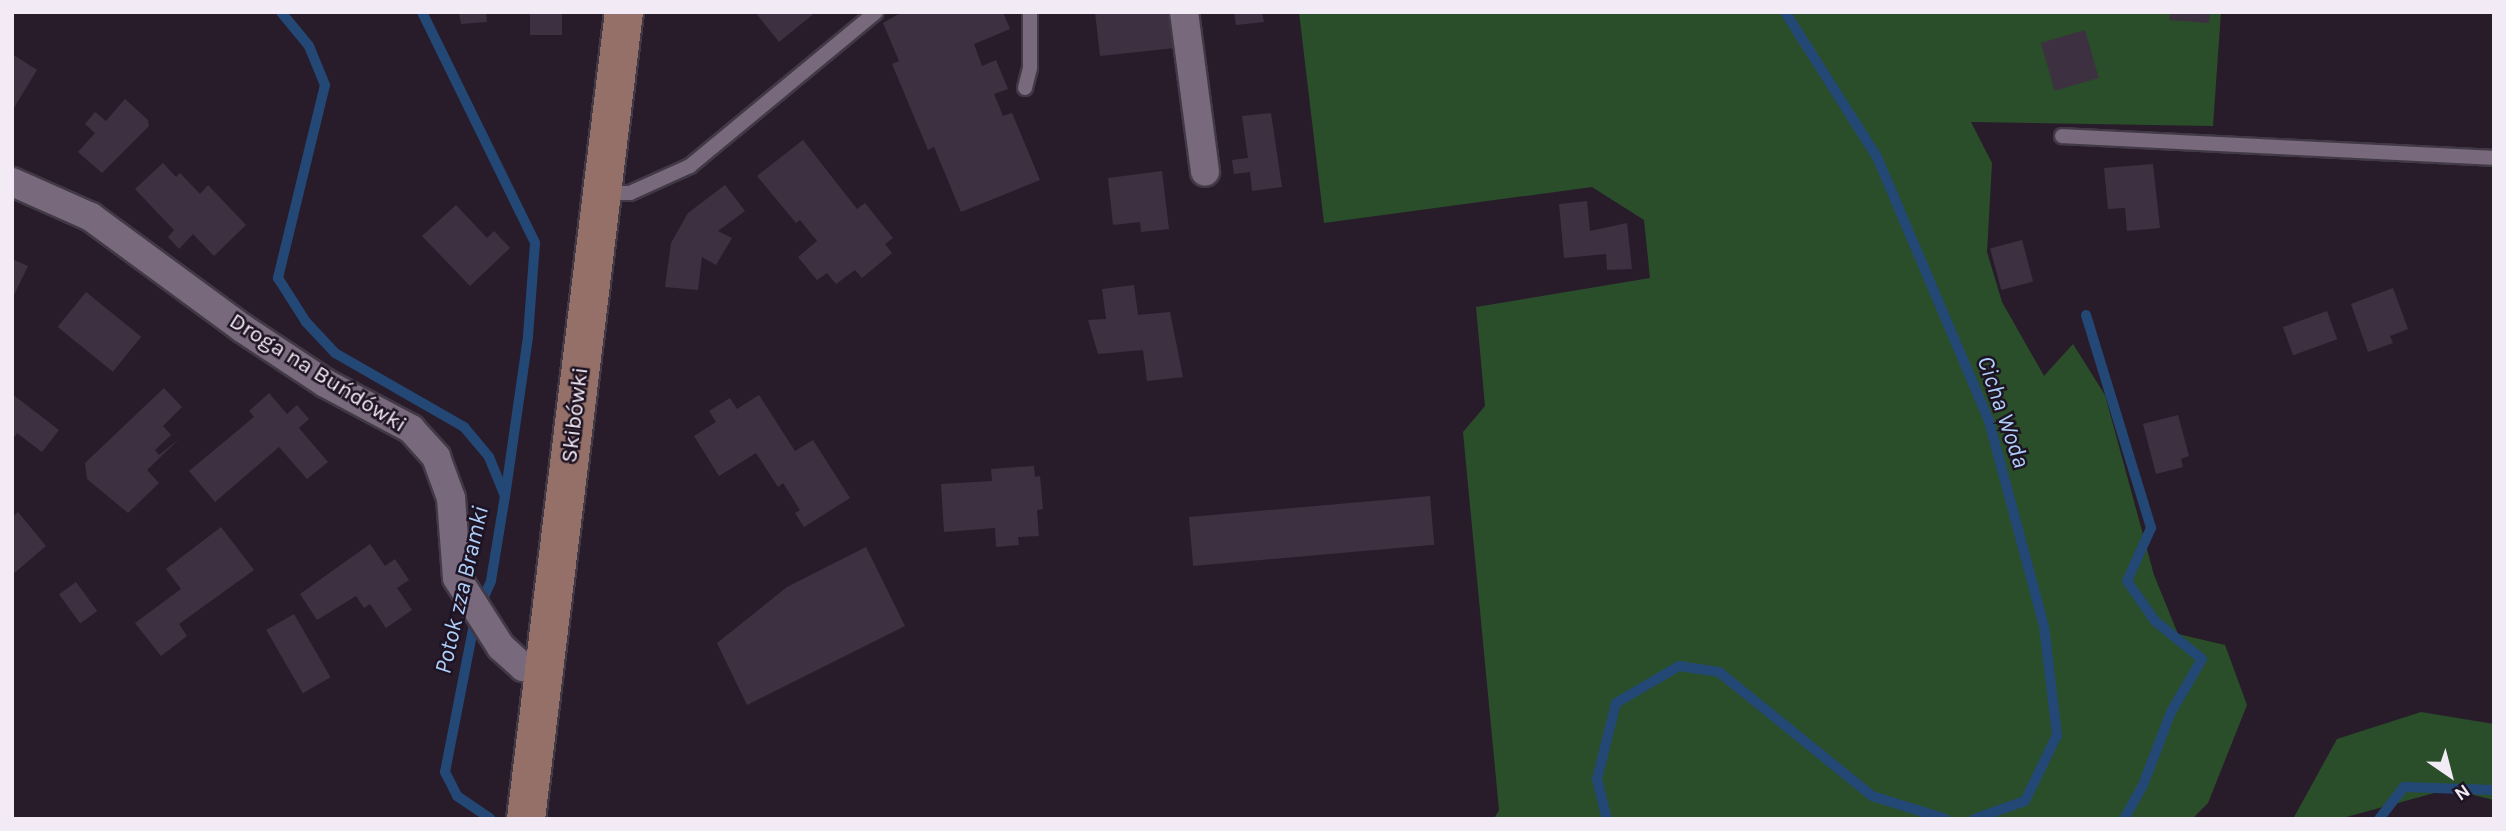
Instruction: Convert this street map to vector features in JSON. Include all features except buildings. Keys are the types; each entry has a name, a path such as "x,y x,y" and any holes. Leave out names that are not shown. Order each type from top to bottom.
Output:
{"main road":[{"name":"Skibówki","path":"526,819 624,12"}],"street":[{"path":"1184,12 1205,172"},
{"name":"Droga na Buńdówki","path":"12,182 90,217 242,328 325,383 411,429 436,457 451,498 457,578 501,647 523,667 544,672"}],"lane":[{"path":"602,193 630,192 690,166 876,12"},
{"path":"1025,88 1030,68 1030,12"},
{"path":"2062,136 2494,158"}],"green space":[{"path":"1299,12 2221,12 2213,126 1971,122 1992,163 1987,252 2002,302 2044,376 2073,344 2105,395 2154,575 2178,634 2225,645 2247,705 2208,803 2192,819 1494,819 1499,810 1463,432 1485,406 1476,307 1650,278 1644,220 1592,187 1324,223"},
{"path":"2421,712 2494,724 2494,800 2449,789 2339,819 2293,819 2337,739"}],"waterway":[{"name":"Potok zza Bramki","path":"281,12 309,46 325,85 278,278 306,322 335,353 464,427 489,457 505,496 491,581 476,614 445,772 457,796 490,818"},
{"path":"422,12 535,243 528,337 505,496"},
{"name":"Cicha Woda","path":"1785,12 1877,157 1989,421 2044,626 2057,735 2025,801 1974,819"},
{"path":"2086,315 2151,528 2127,581 2155,621 2202,659 2171,712 2143,785 2124,819"},
{"name":"Cicha Woda","path":"1607,819 1597,779 1616,703 1679,666 1719,672 1872,796 1946,819"},
{"path":"2379,819 2404,787 2494,790"}]}
